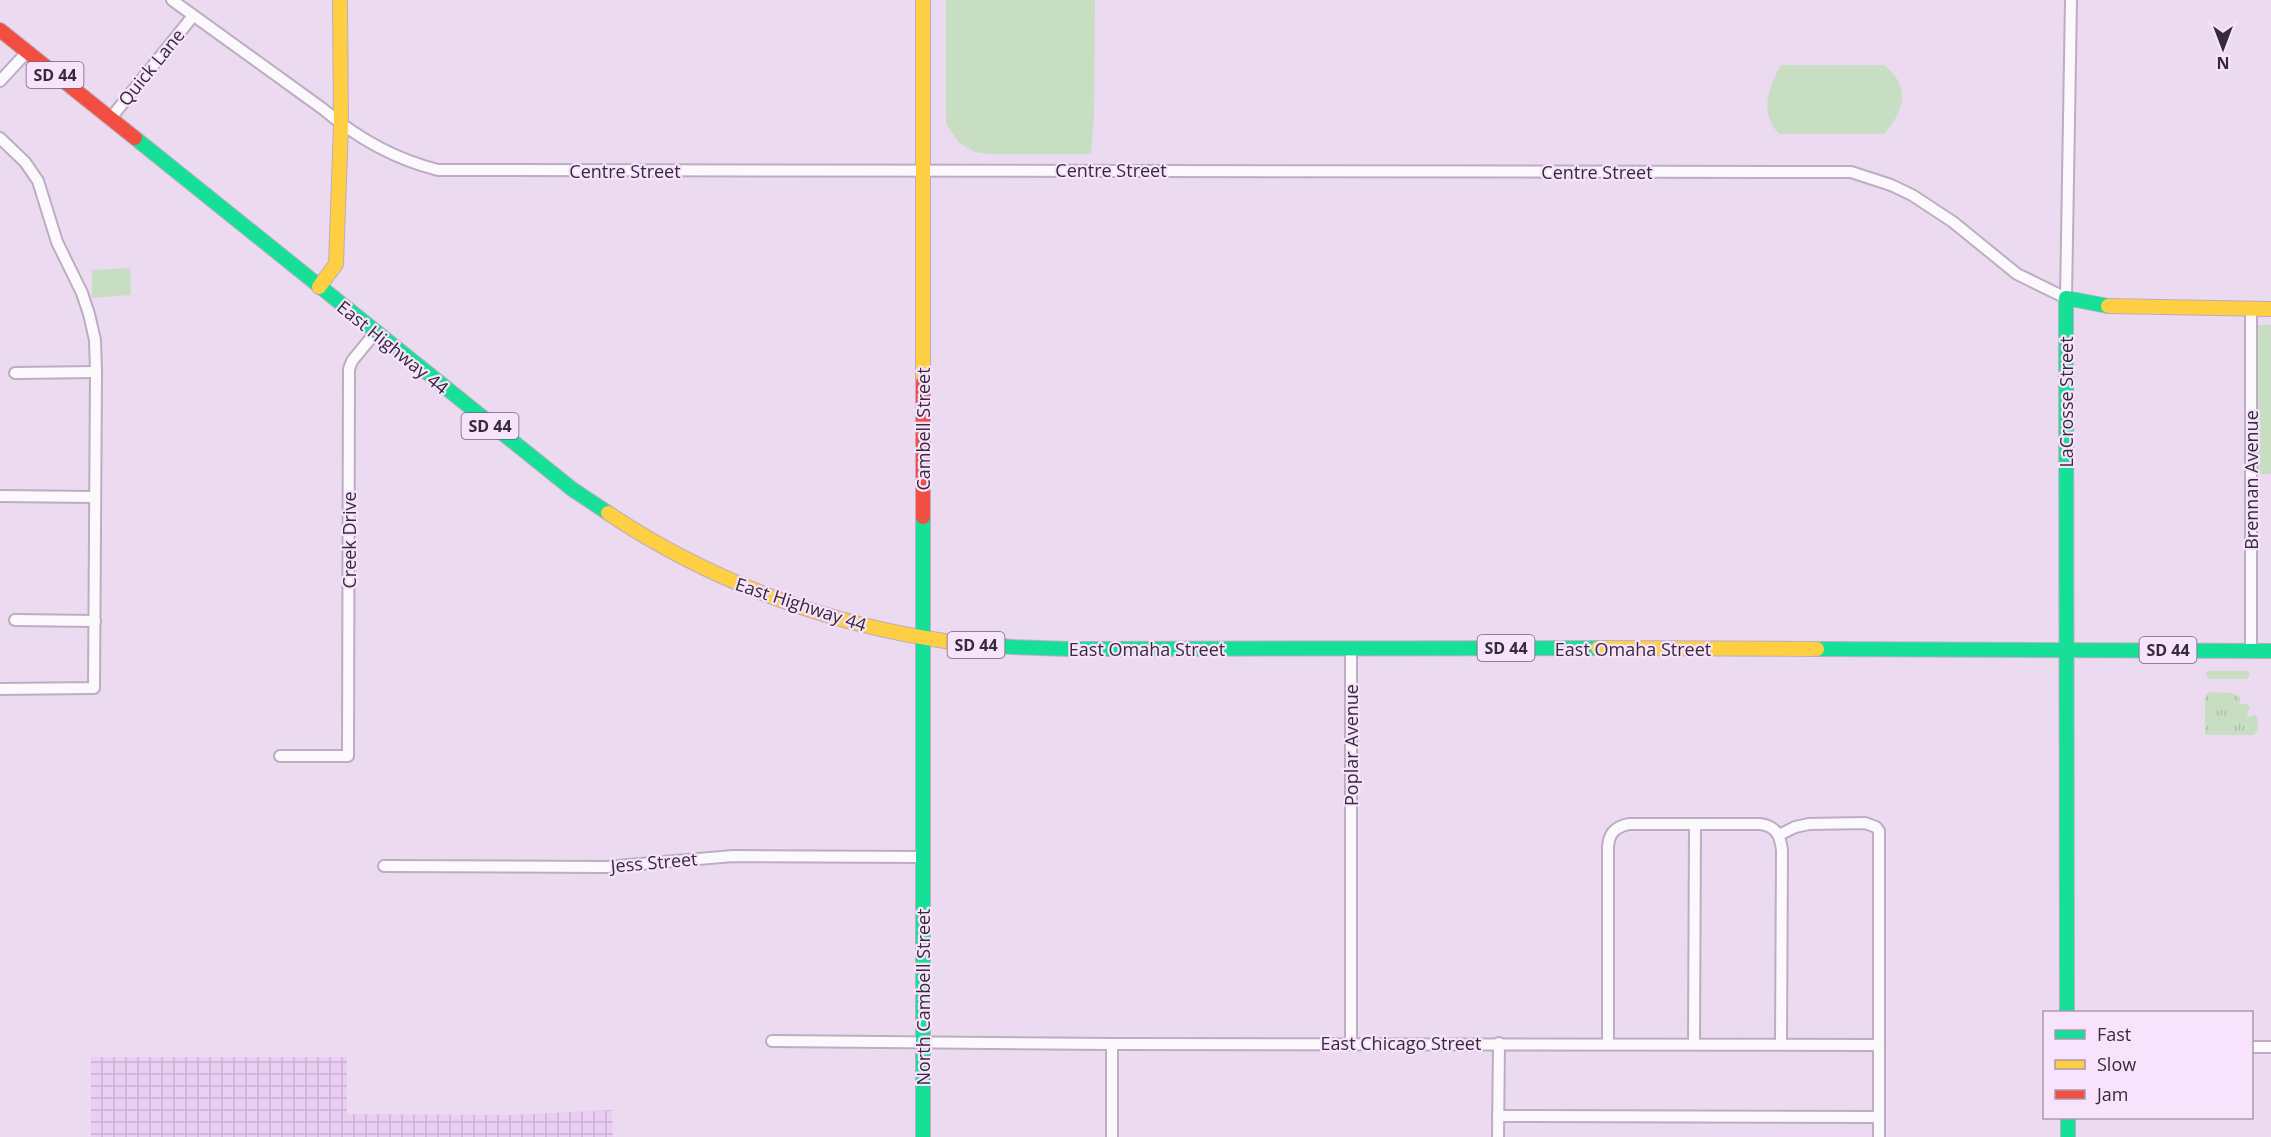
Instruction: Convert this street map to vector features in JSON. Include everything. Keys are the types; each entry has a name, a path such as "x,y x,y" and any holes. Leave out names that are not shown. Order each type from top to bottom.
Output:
{"main road":[{"path":"319,287 336,264 341,125 340,0"},
{"name":"Cambell Street","path":"923,0 923,857"},
{"name":"East Highway 44","path":"0,30 563,483 653,543 707,572 763,596 829,617 923,638"},
{"path":"2066,298 2102,306 2271,309"},
{"name":"LaCrosse Street","path":"2066,298 2067,1011"},
{"name":"East Omaha Street","path":"923,638 1030,649 2271,651"},
{"name":"North Cambell Street","path":"923,857 923,1137"},
{"path":"2067,1119 2067,1137"}],"street":[{"name":"Centre Street","path":"172,0 341,125 389,154 412,164 438,170 1851,172 1891,185 1912,195 1953,222 2017,274 2066,298"},
{"name":"LaCrosse Street","path":"2066,298 2071,0"},
{"name":"Quick Lane","path":"110,119 193,16"},
{"path":"0,81 27,52"},
{"path":"0,138 25,162 38,182 57,242 82,293 95,340 96,372 94,688 0,689"},
{"name":"Brennan Avenue","path":"2251,651 2252,309"},
{"name":"Creek Drive","path":"280,756 348,756 350,369 352,361 375,333"},
{"path":"15,373 96,372"},
{"path":"0,496 94,497"},
{"path":"15,620 94,621"},
{"name":"Poplar Avenue","path":"1351,648 1351,1044"},
{"path":"1779,835 1795,827 1809,824 1865,823 1876,827 1879,831 1879,1137"},
{"path":"1608,1044 1608,847 1610,835 1617,827 1629,824 1767,825 1779,835 1782,850 1780,1044"},
{"path":"1694,1044 1695,824"},
{"name":"Jess Street","path":"384,866 606,867 721,857 923,857"},
{"name":"East Chicago Street","path":"772,1041 1879,1045"},
{"path":"1498,1137 1499,1043"},
{"path":"1112,1044 1112,1137"},
{"path":"2253,1047 2271,1047"},
{"path":"1498,1116 1879,1117"}],"shaded area":[{"path":"91,1057 347,1057 347,1114 510,1115 612,1110 613,1137 91,1137"}],"green space":[{"path":"946,0 1095,0 1094,117 1091,154 989,154 975,152 959,143 946,124"},
{"path":"1781,65 1884,65 1893,73 1902,90 1900,108 1884,134 1779,134 1769,118 1767,109 1769,91"},
{"path":"130,268 131,295 92,298 92,270"},
{"path":"2256,325 2271,325 2271,474 2256,474"},
{"path":"2206,671 2248,671 2250,675 2247,679 2210,679"},
{"path":"2210,692 2231,693 2239,696 2240,703 2250,708 2248,717 2255,715 2257,717 2258,730 2254,735 2205,735 2205,699 2206,694"}],"traffic: fast":[{"path":"135,138 572,489 608,513"},
{"path":"2067,1011 2066,298 2108,306"},
{"path":"923,517 923,1137"},
{"path":"952,642 1071,649 1598,648"},
{"path":"1817,649 2271,651"},
{"path":"2068,1119 2068,1137"}],"traffic: slow":[{"path":"319,287 336,264 341,125 340,0"},
{"path":"923,0 923,382"},
{"path":"2108,306 2271,309"},
{"path":"608,513 688,560 772,597 861,624 952,642"},
{"path":"1598,648 1817,649"}],"traffic: jam":[{"path":"0,30 135,138"},
{"path":"923,382 923,517"}]}
